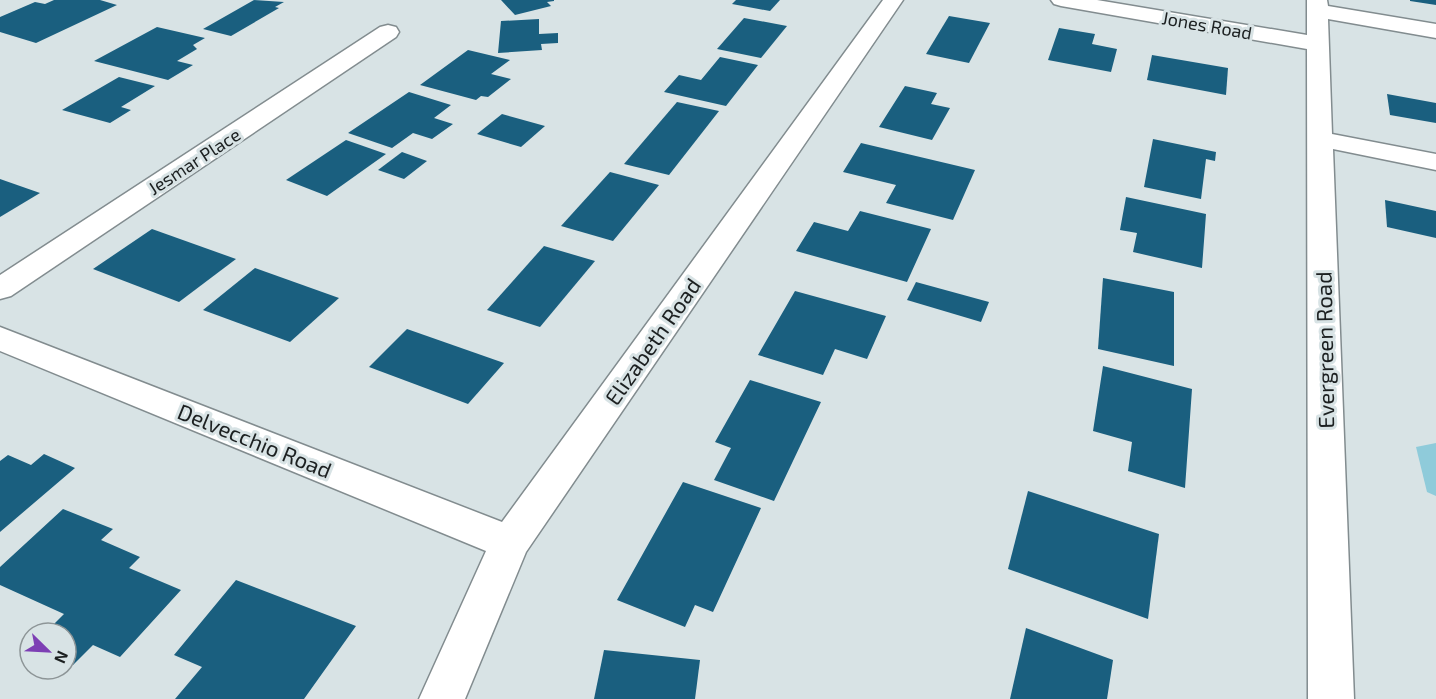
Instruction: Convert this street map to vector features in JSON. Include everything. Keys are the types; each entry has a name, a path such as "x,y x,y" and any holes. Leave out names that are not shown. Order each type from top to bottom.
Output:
{"street":[{"name":"Elizabeth Road","path":"442,699 510,543 892,0"},
{"name":"Jones Road","path":"1061,0 1318,44"},
{"name":"Evergreen Road","path":"1317,6 1331,699"},
{"path":"1317,6 1436,31"},
{"name":"Jesmar Place","path":"0,289 388,32"},
{"path":"1319,138 1436,162"},
{"name":"Delvecchio Road","path":"0,338 510,543"}],"shaded area":[{"path":"1436,443 1436,496 1427,492 1416,447"}],"building":[{"path":"54,0 100,0 117,5 36,43 0,32 0,17 35,2 45,4"},
{"path":"254,0 284,2 275,7 279,8 231,36 203,29"},
{"path":"501,0 554,1 547,2 551,6 515,15"},
{"path":"736,0 780,0 770,11 732,4"},
{"path":"1436,0 1436,5 1410,1"},
{"path":"949,16 990,23 969,63 926,54"},
{"path":"744,18 787,26 761,58 717,49"},
{"path":"539,19 539,34 558,33 558,43 541,44 542,50 498,53 501,21"},
{"path":"157,27 205,38 193,45 197,49 177,61 193,65 168,80 94,61"},
{"path":"1059,28 1095,34 1092,44 1117,49 1111,72 1048,60"},
{"path":"468,50 510,60 491,74 511,79 488,97 481,96 476,100 420,85"},
{"path":"1152,55 1228,68 1226,95 1147,80"},
{"path":"720,57 758,65 726,106 664,92 679,75 701,80"},
{"path":"119,77 155,86 121,107 131,110 110,123 62,110"},
{"path":"905,86 937,93 931,104 950,108 932,140 879,127"},
{"path":"409,92 451,105 434,118 453,124 432,139 413,133 392,148 348,133"},
{"path":"1387,94 1436,103 1436,123 1390,115"},
{"path":"677,102 719,111 669,175 624,164"},
{"path":"502,114 545,126 521,147 477,134"},
{"path":"1153,139 1216,152 1215,161 1206,159 1201,199 1144,187"},
{"path":"346,140 386,154 327,196 286,180"},
{"path":"861,143 975,170 953,220 886,203 896,185 843,172"},
{"path":"402,152 427,161 404,179 378,170"},
{"path":"610,172 659,185 613,241 561,226"},
{"path":"0,179 40,193 0,217"},
{"path":"1126,197 1206,214 1202,268 1133,252 1137,233 1120,230"},
{"path":"1385,200 1436,211 1436,238 1387,227"},
{"path":"860,211 931,229 907,282 796,251 814,222 848,231"},
{"path":"152,229 236,259 179,302 93,269"},
{"path":"544,246 595,261 540,327 487,310"},
{"path":"255,268 339,298 290,342 203,310"},
{"path":"1103,278 1174,292 1174,366 1098,349"},
{"path":"916,282 989,302 981,322 907,300"},
{"path":"795,291 886,316 867,359 835,349 823,375 758,355"},
{"path":"407,329 504,363 468,404 369,367"},
{"path":"1103,366 1192,389 1185,488 1128,471 1132,442 1093,431"},
{"path":"750,380 821,402 774,501 714,480 731,448 715,442"},
{"path":"44,454 75,468 0,532 0,461 8,455 31,465"},
{"path":"683,482 761,508 713,612 695,605 685,627 617,600"},
{"path":"1028,491 1159,534 1148,619 1008,569"},
{"path":"63,509 113,529 101,540 140,557 129,568 181,590 120,657 93,645 78,660 78,621 57,621 64,614 0,585 0,567"},
{"path":"236,580 356,626 304,699 175,699 202,667 174,655"},
{"path":"1026,628 1113,660 1107,699 1010,699"},
{"path":"604,650 700,660 695,699 594,699"}]}
